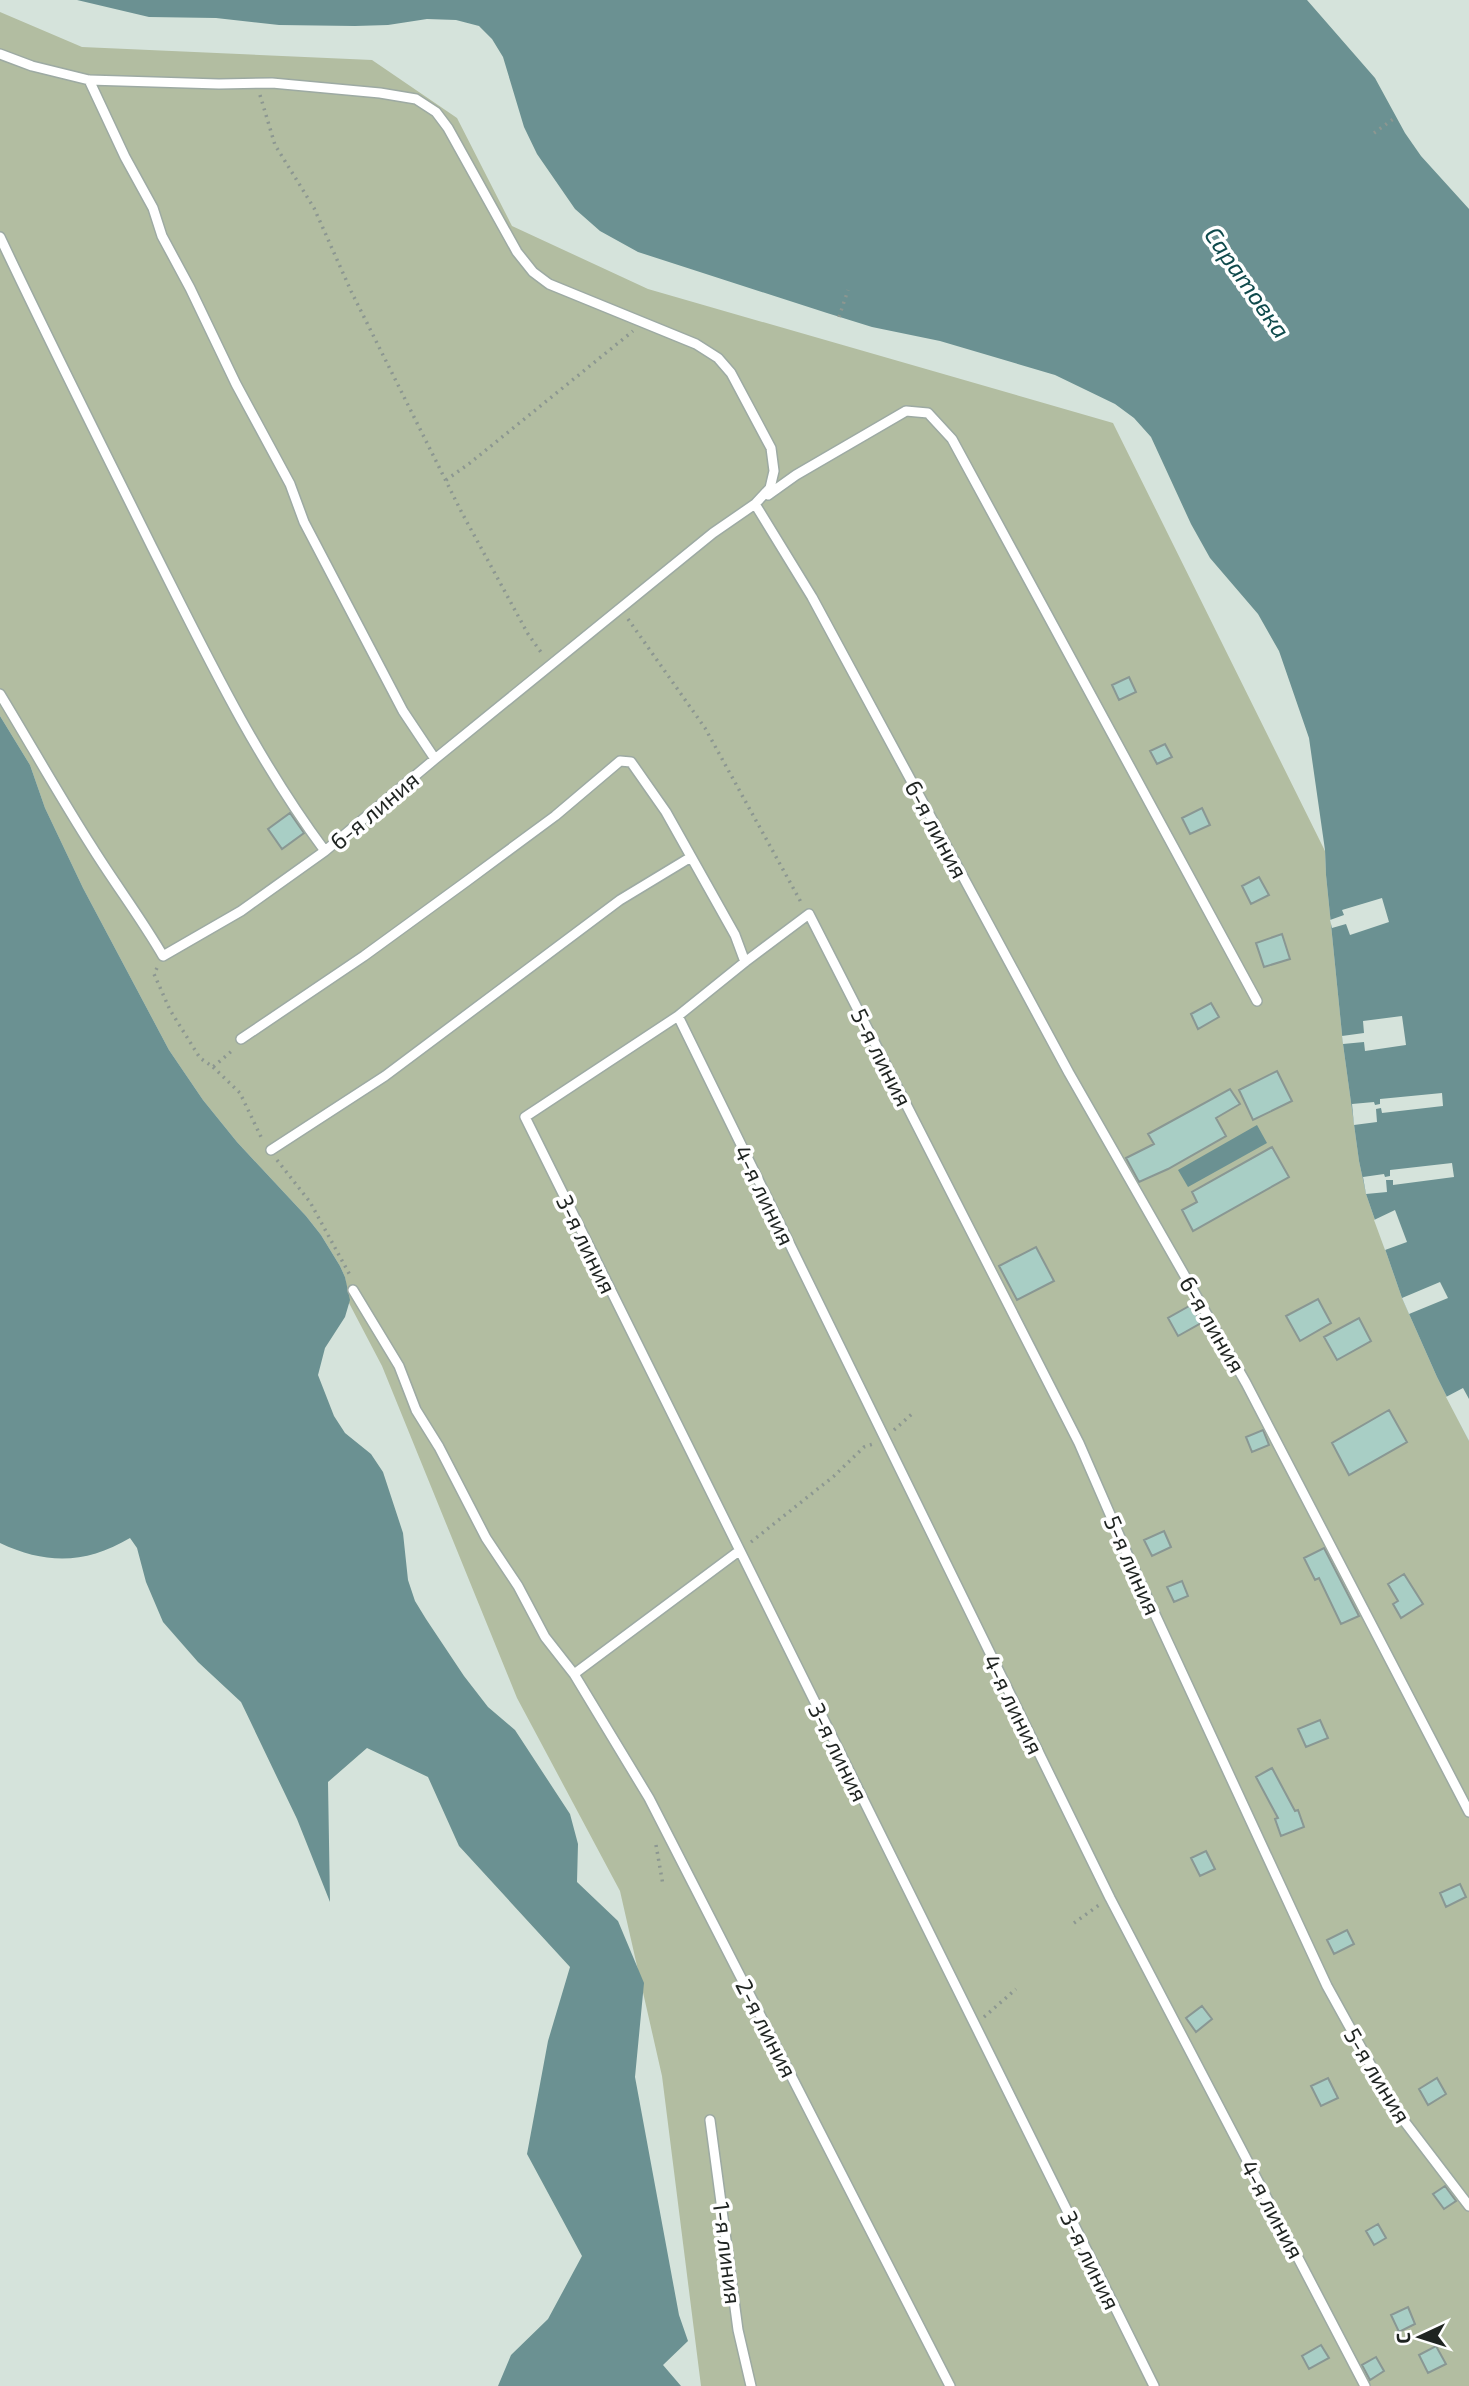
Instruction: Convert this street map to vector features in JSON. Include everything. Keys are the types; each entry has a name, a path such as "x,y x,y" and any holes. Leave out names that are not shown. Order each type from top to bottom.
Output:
{"lane":[{"path":"0,54 32,66 89,80 272,82 416,99 436,112 448,128 517,252 533,272 549,284 696,344 718,358 731,373 771,448 774,471 771,488 755,505"},
{"path":"89,80 125,157 153,208 162,236 236,384 290,484 304,522 403,712 435,759"},
{"path":"0,237 118,481 228,698 291,806 325,851"},
{"path":"755,505 796,475 906,411 928,413 952,439 1257,1001"},
{"name":"6-я линия","path":"163,956 241,911 325,851 713,533 755,505 812,597 1069,1073 1246,1383 1469,1812"},
{"path":"0,694 90,845 163,956"},
{"path":"242,1039 364,956 467,881 555,816 620,761 631,762 644,778 735,935 745,961"},
{"path":"271,1150 385,1076 620,900 691,857"},
{"path":"678,1016 745,961 809,914"},
{"name":"5-я линия","path":"809,914 1079,1443 1129,1558 1327,1986 1395,2109 1469,2207"},
{"name":"3-я линия","path":"678,1016 525,1117 1154,2386"},
{"name":"4-я линия","path":"678,1016 1110,1898 1365,2386"},
{"name":"2-я линия","path":"353,1290 400,1366 416,1410 439,1447 485,1538 517,1586 545,1637 574,1674 649,1798 950,2386"},
{"path":"574,1674 739,1551"},
{"name":"1-я линия","path":"710,2120 738,2330 751,2386"}],"path":[{"path":"256,83 275,145 314,208 351,291 446,480 512,604 550,666"},
{"path":"1374,133 1396,117"},
{"path":"839,317 849,290"},
{"path":"446,480 643,322"},
{"path":"621,608 705,728 734,778 755,824 796,897 809,914"},
{"path":"163,956 154,974 162,993 200,1058 240,1093 254,1125 310,1202 350,1274 353,1290"},
{"path":"213,1067 239,1045 242,1039"},
{"path":"739,1551 834,1476 864,1447 884,1438 913,1413"},
{"path":"1074,1923 1110,1898"},
{"path":"975,2025 1016,1989"}],"green space":[{"path":"0,12 82,47 372,60 457,118 512,226 648,289 1113,423 1325,851 1343,1044 1366,1194 1402,1298 1469,1441 1469,2386 701,2386 662,2076 620,1891 517,1698 382,1366 349,1303 345,1277 340,1266 306,1216 237,1142 203,1100 169,1050 83,888 45,808 30,765 0,716"}],"water":[{"name":"Саратовка","path":"77,0 1307,0 1375,78 1421,156 1469,209 1469,1441 1402,1298 1366,1194 1343,1044 1325,850 1309,738 1279,651 1258,614 1210,558 1191,524 1151,437 1134,418 1115,404 1055,375 940,341 872,327 827,313 638,252 600,231 575,209 537,154 524,127 503,57 492,39 479,26 456,20 427,19 388,25 355,26 279,25 216,18 149,17"},
{"path":"0,716 30,765 45,808 83,888 169,1050 203,1100 237,1142 306,1216 340,1266 350,1300 345,1317 325,1348 318,1375 334,1416 345,1433 371,1454 383,1472 403,1533 408,1580 415,1601 464,1676 488,1707 515,1730 570,1814 578,1844 577,1882 618,1921 644,1983 635,2077 679,2315 688,2341 663,2365 681,2386 498,2386 511,2355 548,2319 582,2256 527,2154 548,2041 570,1967 459,1846 428,1777 367,1748 328,1782 330,1902 297,1819 241,1702 198,1662 163,1622 146,1582 137,1548 130,1538 98,1553 66,1558 34,1555 0,1543"},
{"path":"1257,1125 1267,1143 1188,1187 1178,1170"}],"pier":[{"path":"1382,898 1389,922 1350,935 1346,924 1332,928 1330,920 1344,915 1342,910"},
{"path":"1402,1016 1406,1045 1365,1051 1364,1042 1343,1044 1342,1036 1364,1033 1363,1021"},
{"path":"1442,1093 1443,1106 1382,1113 1381,1108 1376,1109 1377,1122 1354,1125 1352,1104 1374,1102 1375,1105 1380,1104 1380,1099"},
{"path":"1452,1163 1454,1177 1393,1185 1393,1180 1386,1180 1387,1192 1366,1194 1363,1177 1384,1174 1385,1177 1390,1176 1390,1170"},
{"path":"1395,1210 1407,1242 1385,1250 1374,1220"},
{"path":"1440,1282 1448,1298 1409,1314 1402,1298"},
{"path":"1463,1388 1469,1399 1469,1441 1446,1397"}],"building":[{"path":"1129,677 1136,692 1119,700 1112,685"},
{"path":"1165,744 1172,757 1157,764 1150,751"},
{"path":"1202,808 1210,825 1190,834 1182,818"},
{"path":"290,813 304,833 282,849 268,829"},
{"path":"1259,877 1269,895 1251,904 1242,886"},
{"path":"1282,934 1290,959 1264,967 1256,943"},
{"path":"1211,1003 1219,1017 1198,1029 1191,1014"},
{"path":"1277,1071 1292,1101 1253,1120 1239,1090"},
{"path":"1230,1089 1240,1104 1216,1118 1226,1136 1139,1182 1126,1158 1154,1144 1148,1134"},
{"path":"1272,1147 1289,1177 1193,1231 1182,1210 1197,1202 1192,1192"},
{"path":"1036,1247 1054,1281 1017,1300 999,1266"},
{"path":"1318,1299 1331,1323 1300,1341 1286,1316"},
{"path":"1191,1305 1201,1323 1178,1336 1168,1318"},
{"path":"1359,1318 1371,1341 1337,1360 1324,1337"},
{"path":"1389,1410 1407,1442 1349,1475 1332,1443"},
{"path":"1263,1430 1269,1445 1252,1452 1246,1437"},
{"path":"1164,1531 1171,1547 1152,1556 1144,1540"},
{"path":"1324,1548 1359,1616 1341,1624 1319,1578 1315,1580 1304,1558"},
{"path":"1404,1574 1423,1604 1401,1618 1393,1604 1398,1601 1388,1584"},
{"path":"1182,1581 1188,1596 1174,1602 1167,1587"},
{"path":"1320,1720 1328,1738 1306,1747 1298,1729"},
{"path":"1272,1768 1295,1811 1298,1810 1304,1827 1281,1836 1275,1819 1278,1818 1256,1777"},
{"path":"1206,1851 1215,1869 1200,1876 1191,1858"},
{"path":"1460,1884 1466,1897 1446,1907 1440,1893"},
{"path":"1347,1930 1354,1944 1334,1954 1327,1940"},
{"path":"1202,2006 1212,2019 1196,2032 1186,2018"},
{"path":"1328,2078 1338,2098 1321,2106 1311,2086"},
{"path":"1437,2078 1446,2094 1428,2105 1419,2089"},
{"path":"1445,2186 1456,2201 1444,2209 1433,2194"},
{"path":"1378,2224 1386,2238 1374,2245 1366,2231"},
{"path":"1408,2307 1415,2324 1399,2332 1391,2315"},
{"path":"1321,2345 1329,2358 1309,2369 1302,2356"},
{"path":"1436,2346 1446,2364 1428,2373 1419,2355"},
{"path":"1376,2357 1384,2371 1370,2380 1362,2365"}]}
